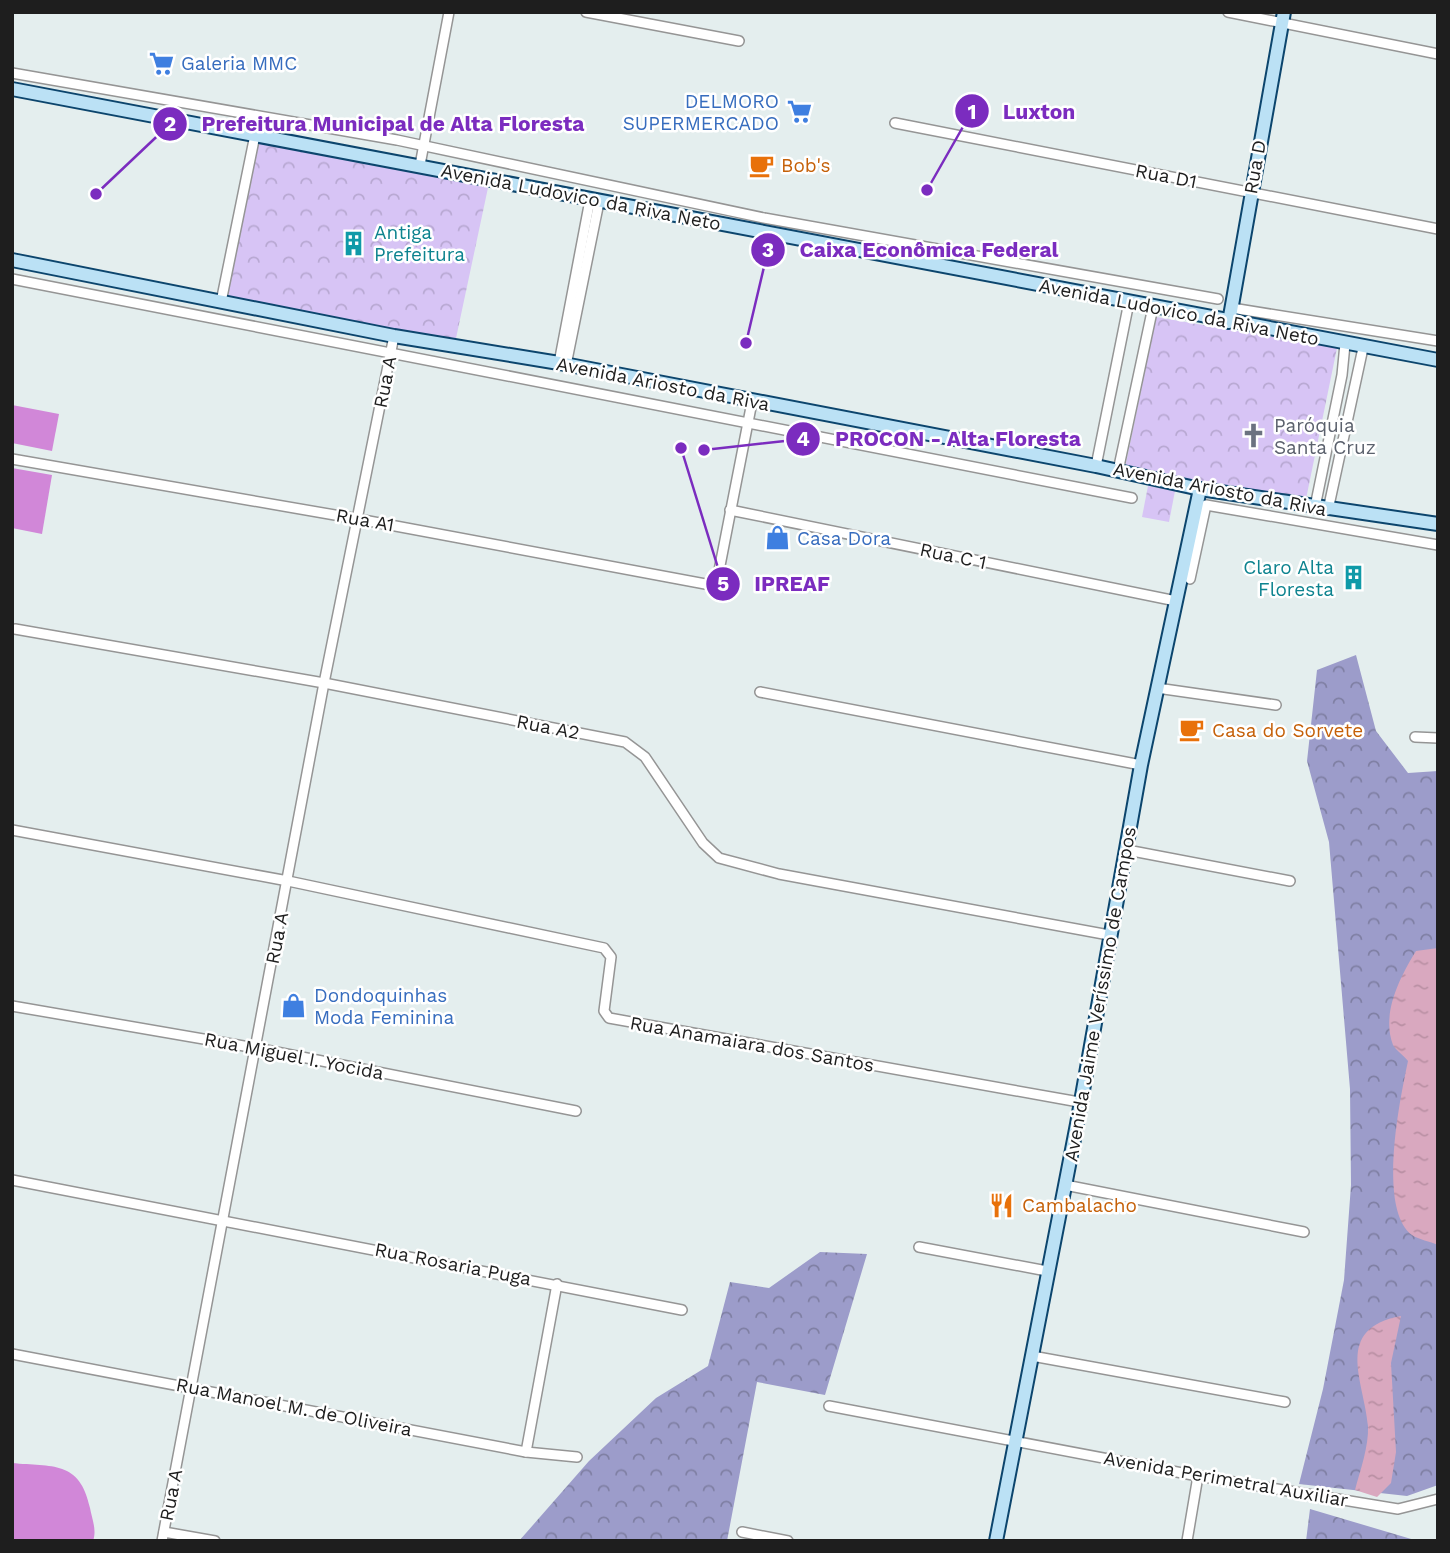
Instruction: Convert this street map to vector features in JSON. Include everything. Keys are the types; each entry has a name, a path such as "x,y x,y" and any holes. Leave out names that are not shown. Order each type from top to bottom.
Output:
{"street":[{"path":"420,165 449,12"},
{"path":"586,12 738,41"},
{"path":"1228,12 1284,17 1438,54"},
{"name":"Rua D","path":"1229,322 1284,17"},
{"path":"12,73 424,145 764,218 1218,299"},
{"name":"Avenida Ludovico da Riva Neto","path":"12,89 420,165 594,201 1363,348 1438,360"},
{"name":"Rua D1","path":"895,123 1438,229"},
{"path":"221,302 255,135"},
{"path":"562,364 594,201"},
{"name":"Avenida Ariosto da Riva","path":"12,260 394,336 562,364 1096,466 1200,489 1321,509 1438,524"},
{"path":"12,279 1132,498"},
{"path":"1096,466 1129,302"},
{"path":"1118,471 1153,307"},
{"path":"1238,309 1438,341"},
{"name":"Rua A","path":"163,1536 324,684 394,336"},
{"path":"1321,509 1330,428 1342,375 1345,344"},
{"path":"1321,509 1363,348"},
{"path":"730,510 752,402"},
{"path":"1330,428 1343,432"},
{"name":"Rua A1","path":"12,459 358,519 716,586 730,510"},
{"name":"Avenida Jaime Veríssimo de Campos","path":"996,1541 1065,1185 1141,765 1200,489"},
{"path":"1190,579 1206,505 1438,545"},
{"name":"Rua C 1","path":"730,510 1176,601"},
{"name":"Rua A2","path":"15,629 324,684 625,742 645,757 703,843 719,858 779,874 1109,935"},
{"path":"1157,688 1276,705"},
{"path":"760,692 1141,765"},
{"path":"1415,737 1438,738"},
{"path":"12,830 288,881"},
{"path":"1127,850 1290,881"},
{"name":"Rua Anamaiara dos Santos","path":"288,881 604,948 611,957 604,1011 609,1018 1079,1102"},
{"name":"Rua Miguel I. Yocida","path":"12,1006 256,1048 576,1111"},
{"name":"Rua Rosaria Puga","path":"12,1180 682,1310"},
{"path":"1065,1185 1304,1233"},
{"path":"919,1247 1047,1271"},
{"path":"526,1452 557,1284"},
{"name":"Rua Manoel M. de Oliveira","path":"12,1354 526,1452 577,1457"},
{"path":"1032,1356 1284,1402"},
{"name":"Avenida Perimetral Auxiliar","path":"829,1406 1198,1476 1398,1509 1438,1499"},
{"path":"1187,1541 1198,1476"},
{"path":"742,1532 788,1541"},
{"path":"163,1536 215,1541"}],"green space":[{"path":"258,139 489,183 455,343 225,299"},
{"path":"1156,317 1337,348 1306,499 1197,486 1125,468"},
{"path":"1148,486 1175,491 1169,522 1142,517"},
{"path":"1356,655 1376,731 1408,773 1438,771 1438,1485 1407,1496 1299,1484 1323,1389 1344,1280 1351,1185 1350,1089 1329,842 1307,761 1317,670"},
{"path":"820,1252 867,1254 825,1395 757,1382 727,1541 519,1541 589,1461 656,1398 708,1366 730,1282 769,1288"},
{"path":"1310,1509 1418,1541 1306,1541"}],"shaded area":[{"path":"12,405 59,414 52,451 12,443"},
{"path":"12,468 52,475 42,534 12,528"},
{"path":"12,1463 52,1466 71,1474 79,1481 85,1492 94,1525 93,1541 12,1541"}],"water":[{"path":"1438,948 1438,1245 1412,1235 1401,1222 1395,1202 1394,1152 1408,1061 1393,1045 1389,1021 1394,996 1416,951"},
{"path":"1401,1316 1391,1363 1396,1452 1391,1483 1377,1497 1355,1490 1368,1434 1358,1359 1360,1344 1367,1332 1380,1323"}],"place":[{"name":"Galeria MMC","path":"161,63"},
{"name":"DELMORO SUPERMERCADO","path":"799,112"},
{"name":"Bob's","path":"761,165"},
{"name":"Luxton","path":"927,190"},
{"name":"Prefeitura Municipal de Alta Floresta","path":"96,194"},
{"name":"Antiga Prefeitura","path":"354,243"},
{"name":"Caixa Econômica Federal","path":"746,343"},
{"name":"Paróquia Santa Cruz","path":"1254,436"},
{"name":"IPREAF","path":"681,448"},
{"name":"PROCON - Alta Floresta","path":"704,450"},
{"name":"Casa Dora","path":"777,538"},
{"name":"Claro Alta Floresta","path":"1354,578"},
{"name":"Casa do Sorvete","path":"1192,730"},
{"name":"Dondoquinhas Moda Feminina","path":"294,1006"},
{"name":"Cambalacho","path":"1002,1205"}]}
